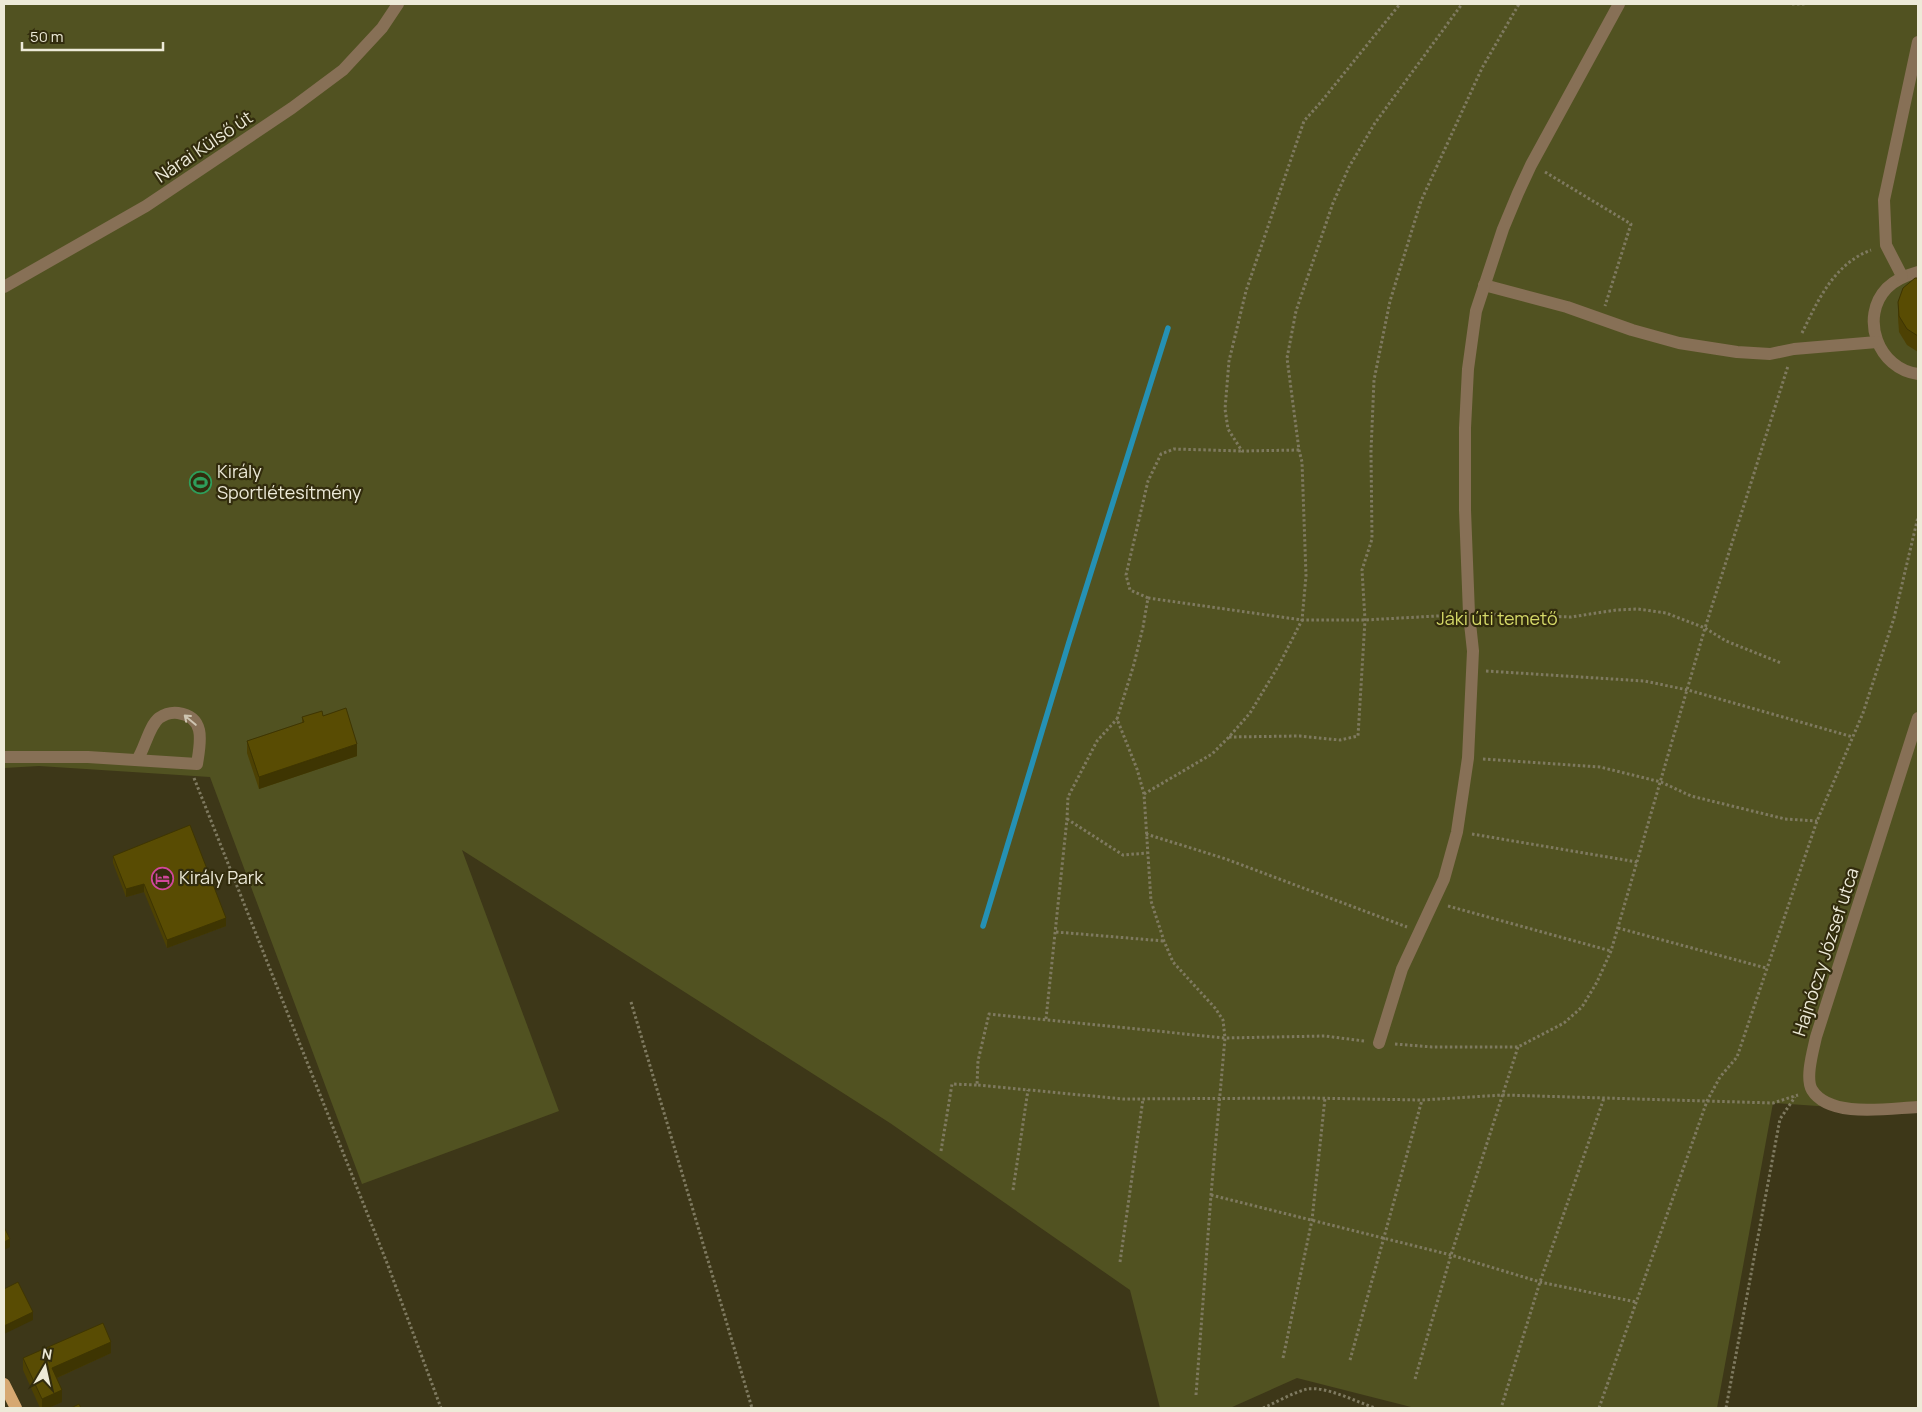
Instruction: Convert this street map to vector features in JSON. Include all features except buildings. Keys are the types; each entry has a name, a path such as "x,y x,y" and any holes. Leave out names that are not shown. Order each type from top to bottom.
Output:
{"main road":[{"path":"4,1384 16,1408"}],"street":[{"name":"Nárai Külső út","path":"4,287 146,206 292,108 342,70 382,28 398,4"},
{"path":"1379,1043 1402,969 1444,880 1457,832 1468,758 1473,651 1469,614 1465,510 1465,428 1468,369 1476,311 1503,229 1531,164 1620,4"},
{"path":"1902,276 1886,244 1884,200 1918,42"},
{"path":"1918,272 1902,276 1887,288 1877,304 1873,323 1877,342 1885,355 1897,366 1911,373 1918,374"},
{"path":"1484,285 1567,307 1679,344 1737,352 1770,354 1794,349 1877,342"},
{"path":"4,757 63,756 193,764 200,742 199,729 190,717 174,712 166,714 154,724 137,760"},
{"name":"Hajnóczy József utca","path":"1812,1090 1809,1066 1816,1037 1918,718"},
{"path":"1812,1090 1824,1103 1839,1108 1918,1107"}],"path":[{"path":"1242,452 1228,429 1225,409 1229,361 1246,290 1304,121 1400,4"},
{"path":"1144,794 1212,754 1229,737 1250,713 1302,620 1306,576 1302,462 1287,358 1296,311 1333,203 1349,167 1375,124 1462,4"},
{"path":"1229,737 1300,736 1340,740 1358,736 1365,620 1362,570 1372,539 1371,452 1374,380 1390,301 1421,200 1482,68 1519,4"},
{"path":"1792,4 1806,4"},
{"path":"1531,164 1631,224 1601,319"},
{"path":"977,1084 978,1061 989,1014 1225,1038 1325,1036 1432,1047 1518,1047 1564,1023 1582,1007 1597,982 1611,951 1705,628 1794,349 1820,295 1837,273 1865,252 1886,244"},
{"path":"1299,450 1242,452 1174,449 1161,454 1148,481 1126,575 1130,590 1148,598 1302,620 1365,620 1469,614 1571,617 1616,610 1638,609 1666,613 1705,628 1726,641 1781,663"},
{"path":"1598,1408 1707,1101 1720,1077 1737,1057 1817,821 1863,713 1894,618 1918,516"},
{"path":"1046,1019 1068,797 1097,740 1117,719 1144,627 1148,598"},
{"path":"1472,670 1644,681 1688,690 1853,737"},
{"path":"1117,719 1137,769 1144,794 1151,901 1164,941 1173,962 1215,1008 1223,1020 1225,1038 1196,1395"},
{"path":"1468,758 1600,767 1661,782 1691,796 1785,819 1817,821"},
{"path":"193,764 441,1408"},
{"path":"1067,819 1123,855 1147,853"},
{"path":"1457,832 1637,862"},
{"path":"1146,834 1226,859 1420,931"},
{"path":"1433,902 1611,951"},
{"path":"1618,928 1766,968"},
{"path":"1056,932 1164,941"},
{"path":"631,1002 752,1408"},
{"path":"1415,1379 1451,1255 1518,1047"},
{"path":"941,1151 952,1084 977,1084 1093,1097 1143,1099 1325,1098 1422,1100 1503,1095 1773,1103 1812,1090"},
{"path":"1013,1190 1028,1090"},
{"path":"1726,1408 1780,1120 1795,1097"},
{"path":"1283,1358 1312,1220 1325,1098"},
{"path":"1502,1405 1540,1282 1604,1098"},
{"path":"1120,1262 1143,1099"},
{"path":"1350,1360 1422,1100"},
{"path":"1211,1195 1451,1255 1540,1282 1636,1302"},
{"path":"1263,1408 1299,1392 1309,1389 1323,1389 1376,1408"}],"green space":[{"name":"Jáki úti temető","path":"4,4 1918,4 1918,1107 1861,1109 1773,1103 1717,1408 1415,1408 1297,1378 1230,1408 1160,1408 1130,1290 890,1123 462,850 559,1111 362,1184 210,777 39,766 4,768"}],"waterway":[{"path":"983,926 1069,642 1168,328"}],"place":[{"name":"Király Sportlétesítmény","path":"201,482"},
{"name":"Király Park","path":"163,878"}]}
